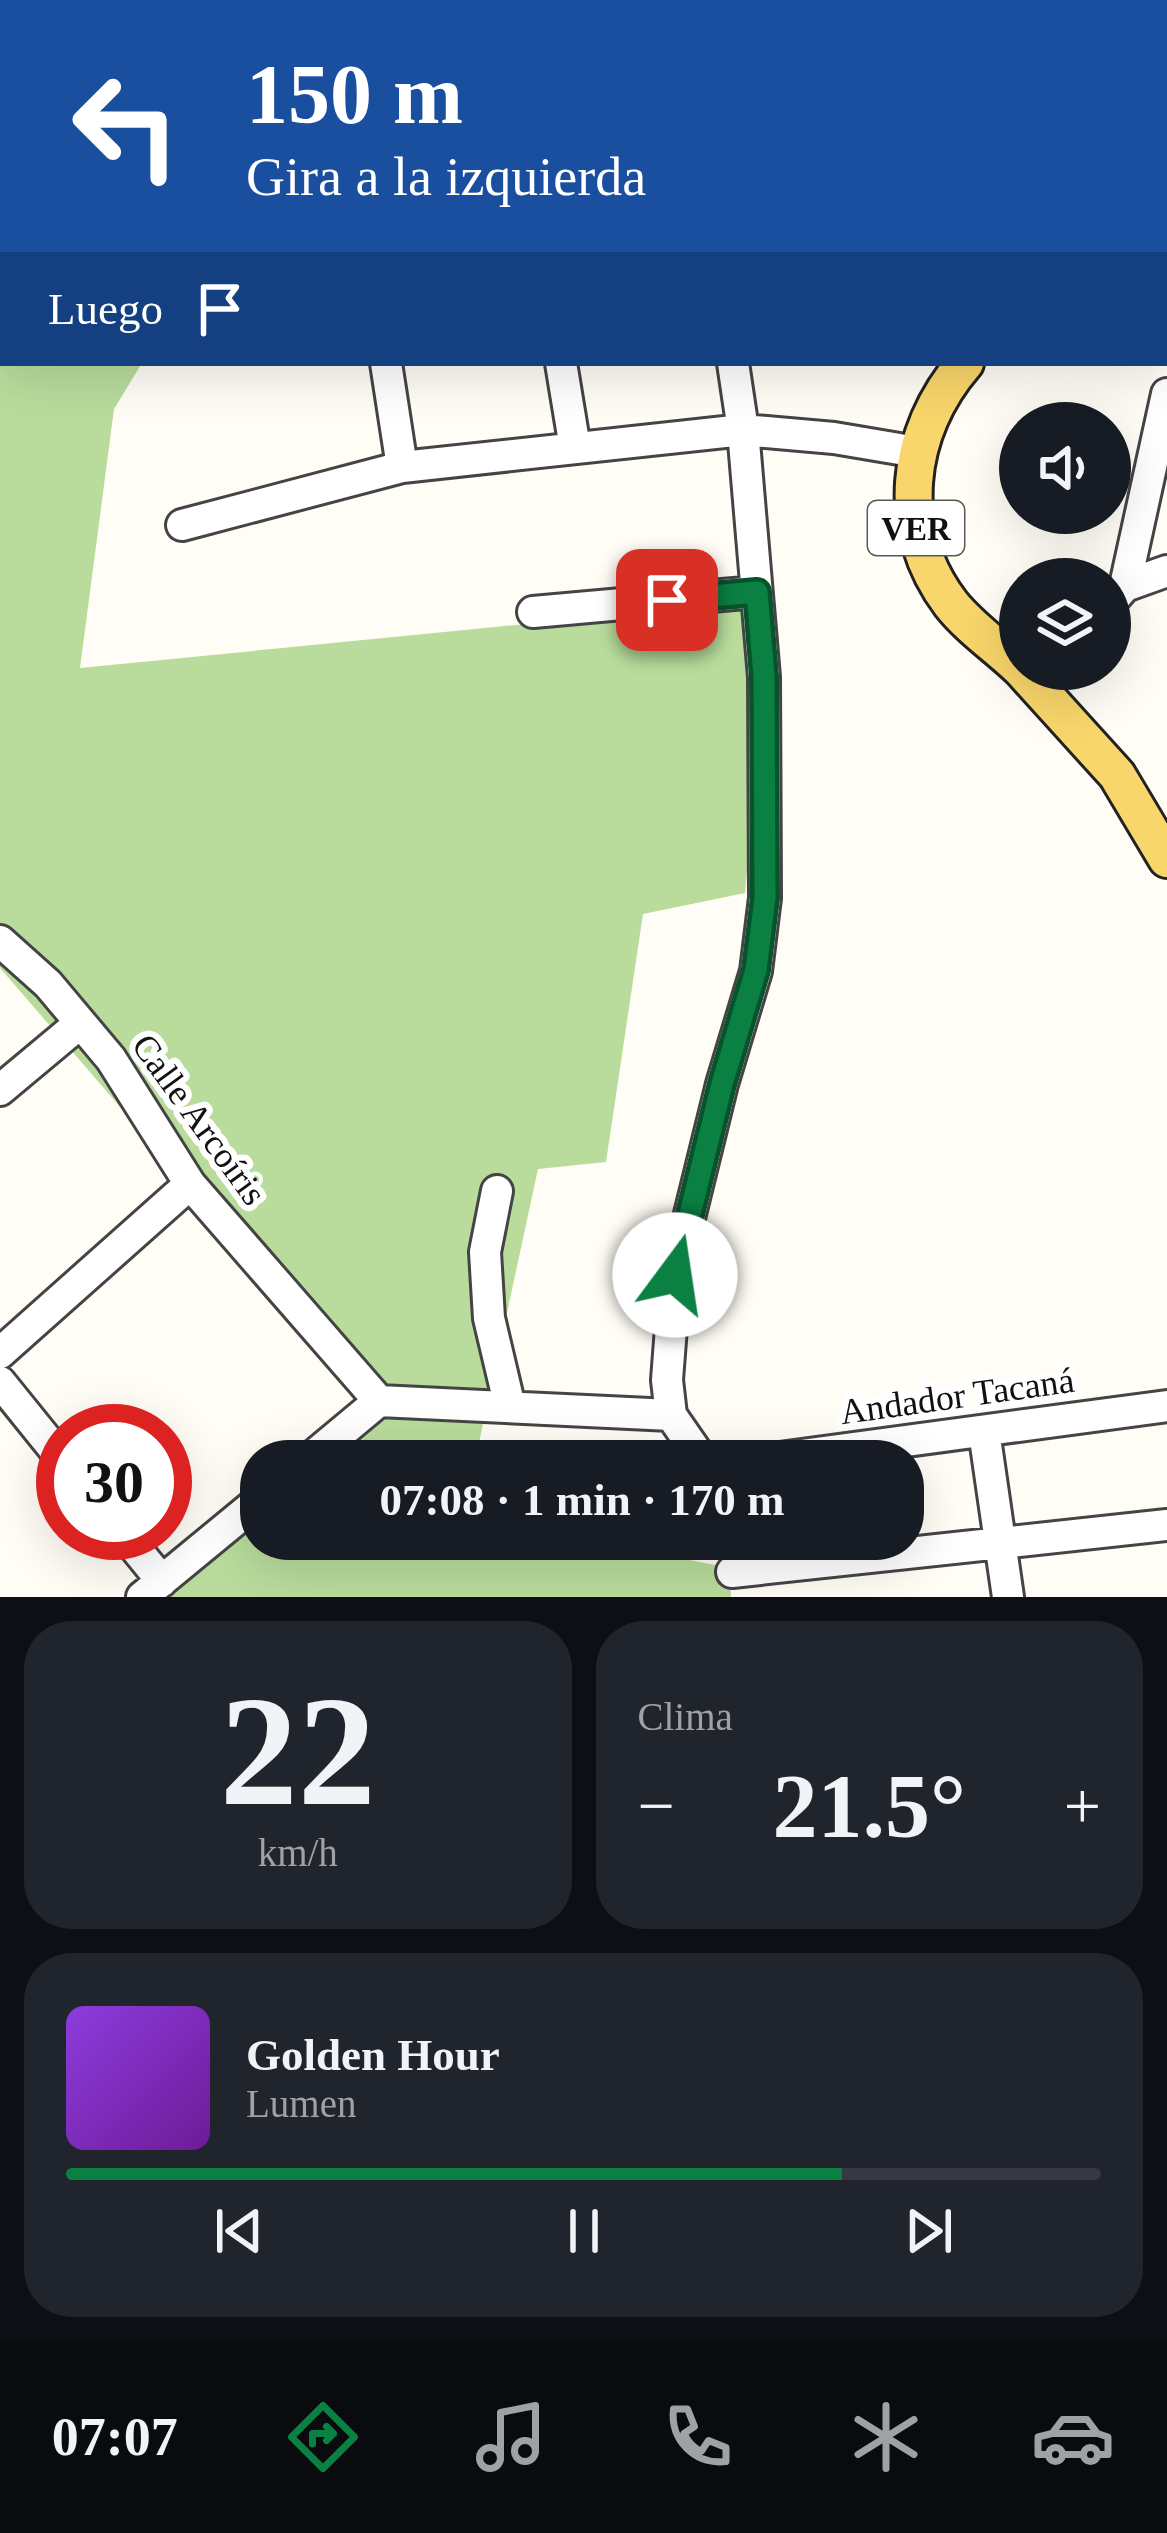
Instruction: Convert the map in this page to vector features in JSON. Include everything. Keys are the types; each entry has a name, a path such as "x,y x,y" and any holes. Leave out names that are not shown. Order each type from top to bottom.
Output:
{"main road":[{"name":"VER","path":"963,366 928,418 916,452 911,511 924,559 952,605 999,644"},
{"name":"VER","path":"1047,690 1117,775 1167,859"}],"street":[{"path":"386,366 402,467"},
{"path":"562,366 575,448"},
{"path":"689,1440 671,1414 667,1380 675,1275 756,970 765,898 764,676 733,366"},
{"path":"1129,558 1162,441 1167,394"},
{"path":"182,525 402,467 743,430 835,438 916,452"},
{"path":"1131,589 1167,571"},
{"path":"533,612 757,592"},
{"name":"Calle Arcoíris","path":"0,941 48,984 111,1059 190,1184 380,1401"},
{"path":"0,1090 79,1024"},
{"path":"0,1353 190,1184"},
{"path":"496,1191 485,1252 489,1318 510,1407"},
{"path":"0,1382 36,1427"},
{"path":"333,1440 380,1401 671,1414"},
{"name":"Andador Tacaná","path":"916,1440 1167,1406"},
{"path":"984,1431 1009,1597"},
{"path":"137,1560 152,1589 240,1516"},
{"path":"732,1572 1167,1525"}],"green space":[{"path":"0,366 140,366 114,409 80,668 769,600 745,893 643,914 606,1162 538,1169 480,1440 321,1440 371,1397 0,968"},
{"path":"240,1508 240,1560 690,1560 730,1568 731,1597 133,1597 177,1560 192,1560 192,1548"}],"route":[{"path":"667,600 757,592 764,676 765,898 756,970 675,1275"}]}
